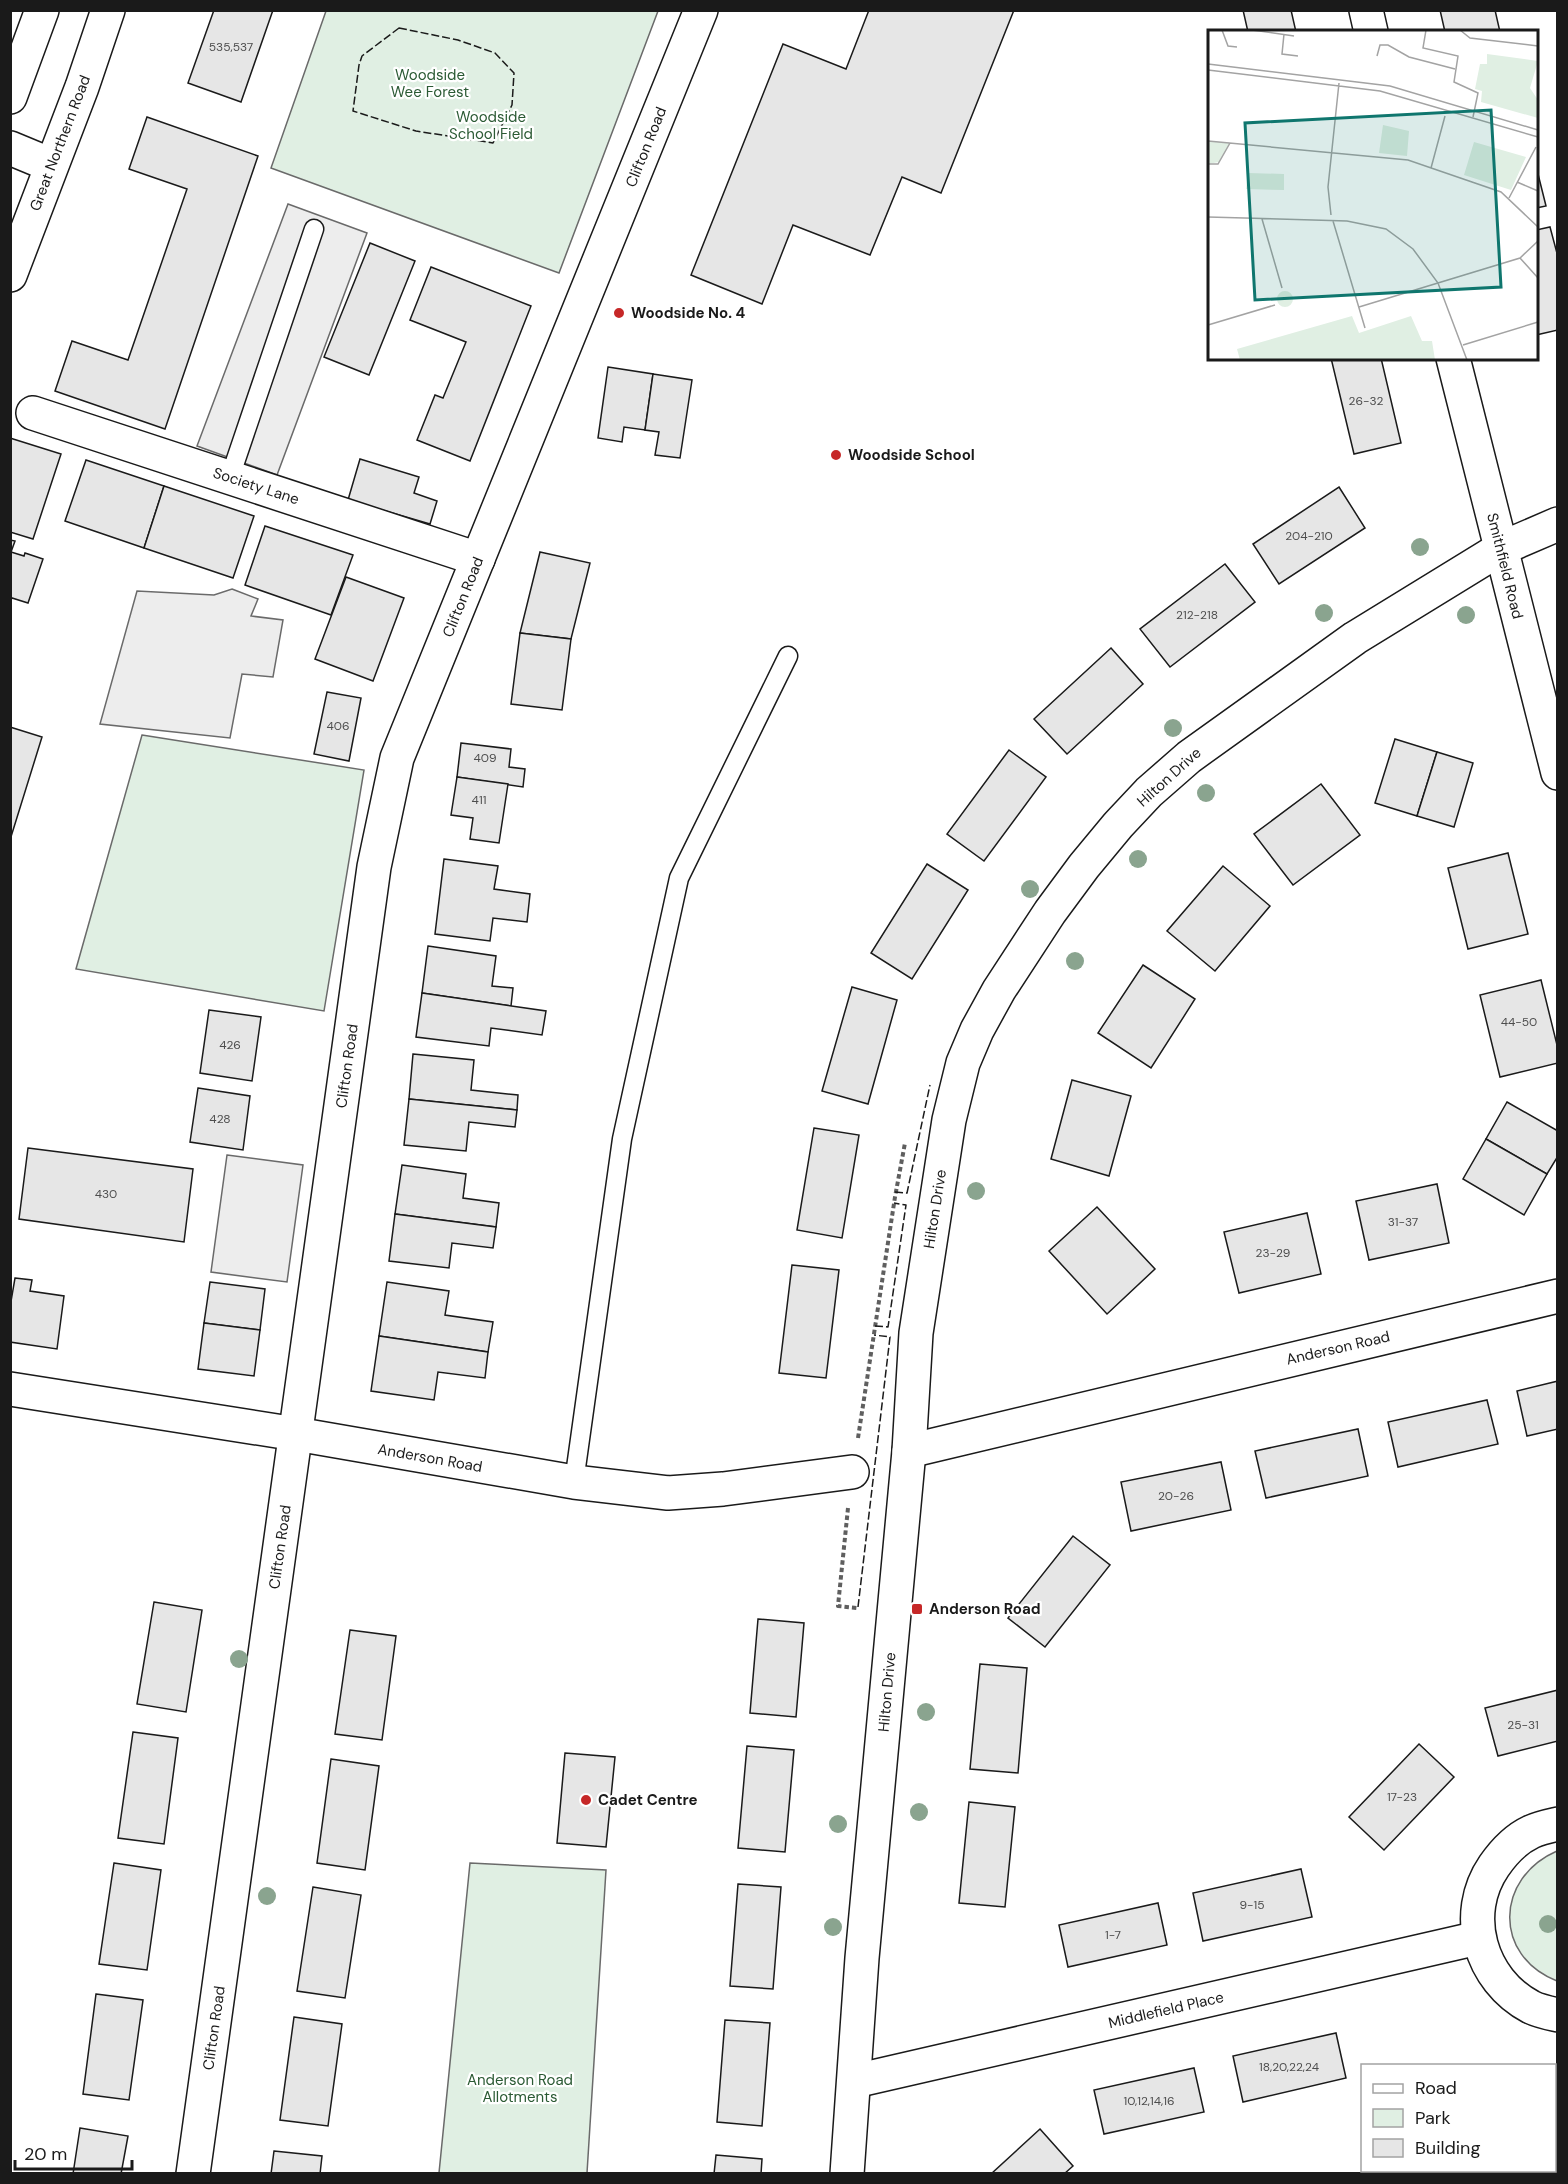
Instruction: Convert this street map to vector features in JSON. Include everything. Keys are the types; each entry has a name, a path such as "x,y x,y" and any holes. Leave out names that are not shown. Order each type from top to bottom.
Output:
{"street":[{"path":"10,97 42,10"},
{"name":"Great Northern Road","path":"10,274 82,87 108,10"},
{"name":"Clifton Road","path":"193,2174 374,867 398,758 701,10"},
{"path":"1366,10 1371,30"},
{"path":"10,148 51,165"},
{"name":"Smithfield Road","path":"1453,360 1557,773"},
{"name":"Society Lane","path":"33,413 478,559"},
{"name":"Hilton Drive","path":"847,2174 862,1959 909,1451 916,1333 950,1120 963,1063 977,1030 1005,981 1084,866 1149,792 1189,757 1355,638 1500,549 1557,524"},
{"name":"Anderson Road","path":"909,1451 1557,1296"},
{"name":"Anderson Road","path":"10,1389 296,1434 574,1482 668,1493 723,1489 852,1472"},
{"path":"1557,1824 1529,1833 1504,1851 1487,1877 1477,1907 1478,1938 1488,1967 1507,1990 1532,2008 1557,2015"},
{"name":"Middlefield Place","path":"855,2081 1478,1938"}],"lane":[{"path":"230,477 314,229"},
{"path":"574,1482 622,1139 679,878 788,656"}],"green space":[{"name":"Woodside School Field","path":"326,11 658,11 559,273 271,168"},
{"path":"142,735 364,770 324,1011 76,969"},
{"path":"1557,1851 1557,1981 1536,1969 1521,1954 1513,1936 1510,1917 1513,1897 1522,1879 1537,1863"},
{"name":"Anderson Road Allotments","path":"470,1863 606,1870 587,2173 439,2173"}],"shaded area":[{"path":"288,204 367,233 277,475 197,446"},
{"path":"232,589 258,599 251,616 283,620 273,677 242,674 230,738 100,724 137,591 214,595"},
{"path":"227,1155 303,1165 287,1282 211,1272"}],"building":[{"path":"214,10 273,10 241,102 188,83"},
{"path":"869,10 1014,10 941,193 902,177 870,255 793,225 762,304 691,275 783,44 846,69"},
{"path":"1243,10 1291,10 1296,30 1248,30"},
{"path":"1440,10 1495,10 1500,30 1445,30"},
{"path":"147,117 258,156 165,429 55,391 72,341 128,360 187,189 129,169"},
{"path":"1538,174 1546,206 1538,208"},
{"path":"1550,227 1558,257 1558,330 1538,335 1538,230"},
{"path":"370,243 415,261 369,375 324,357"},
{"path":"431,267 531,306 470,461 417,440 435,395 443,398 466,342 410,320"},
{"path":"1331,360 1381,360 1401,443 1354,454"},
{"path":"608,367 653,374 645,430 624,427 622,442 598,438"},
{"path":"653,374 692,380 680,458 655,455 659,432 645,430"},
{"path":"10,438 61,454 33,539 10,532"},
{"path":"360,459 419,477 414,493 437,501 430,524 348,500"},
{"path":"86,460 164,486 144,548 65,521"},
{"path":"164,486 254,516 233,578 144,548"},
{"path":"1339,487 1365,528 1279,584 1253,544"},
{"path":"265,526 353,555 331,615 245,585"},
{"path":"10,540 15,541 11,552 24,556 25,553 43,559 28,603 12,598 10,602"},
{"path":"540,552 590,563 571,639 520,633"},
{"path":"1225,564 1255,602 1170,667 1140,629"},
{"path":"346,577 404,598 373,681 315,659"},
{"path":"520,633 571,639 562,710 511,704"},
{"path":"1111,648 1143,684 1067,754 1034,719"},
{"path":"327,692 361,698 349,761 314,754"},
{"path":"10,727 42,737 10,840"},
{"path":"1395,739 1437,752 1417,816 1375,803"},
{"path":"461,743 511,749 509,767 525,769 523,787 457,777"},
{"path":"1009,750 1046,777 984,861 947,834"},
{"path":"1437,752 1473,763 1454,827 1417,816"},
{"path":"457,777 508,784 499,843 470,839 473,818 451,815"},
{"path":"1321,784 1360,835 1293,885 1254,834"},
{"path":"1508,853 1528,934 1468,949 1448,868"},
{"path":"444,859 498,866 494,889 530,894 527,922 493,918 490,941 435,934"},
{"path":"927,864 968,890 912,979 871,953"},
{"path":"1223,866 1270,906 1215,971 1167,931"},
{"path":"428,946 496,956 492,986 513,988 511,1006 422,993"},
{"path":"1143,965 1195,999 1151,1068 1098,1033"},
{"path":"1541,980 1558,1049 1558,1063 1500,1077 1480,995"},
{"path":"852,987 897,1000 868,1104 822,1091"},
{"path":"422,993 546,1011 542,1035 491,1028 489,1046 416,1037"},
{"path":"209,1010 261,1017 252,1081 200,1073"},
{"path":"413,1054 474,1060 471,1090 518,1095 517,1110 409,1099"},
{"path":"1072,1080 1131,1096 1109,1176 1051,1159"},
{"path":"198,1088 250,1096 243,1150 190,1142"},
{"path":"409,1099 517,1110 515,1127 469,1122 466,1151 404,1145"},
{"path":"1507,1102 1558,1131 1558,1156 1547,1174 1486,1139"},
{"path":"814,1128 859,1135 842,1238 797,1230"},
{"path":"1486,1139 1547,1174 1524,1215 1463,1179"},
{"path":"28,1148 193,1169 184,1242 19,1219"},
{"path":"402,1165 466,1174 463,1198 499,1203 496,1227 395,1214"},
{"path":"1437,1184 1449,1243 1369,1260 1356,1201"},
{"path":"1097,1207 1155,1269 1107,1314 1049,1251"},
{"path":"1307,1213 1321,1274 1239,1293 1224,1232"},
{"path":"395,1214 496,1227 493,1248 452,1243 449,1268 389,1261"},
{"path":"792,1265 839,1270 826,1378 779,1373"},
{"path":"15,1278 32,1280 30,1291 64,1296 57,1349 10,1342 10,1307"},
{"path":"210,1282 265,1289 260,1330 204,1323"},
{"path":"387,1282 449,1291 445,1315 493,1322 488,1352 379,1336"},
{"path":"204,1323 260,1330 254,1376 198,1369"},
{"path":"379,1336 488,1352 485,1378 438,1372 434,1400 371,1391"},
{"path":"1558,1381 1558,1429 1527,1436 1517,1391"},
{"path":"1487,1400 1498,1444 1398,1467 1388,1422"},
{"path":"1358,1429 1368,1476 1266,1498 1255,1451"},
{"path":"1221,1462 1231,1510 1131,1531 1121,1482"},
{"path":"1073,1536 1110,1565 1045,1647 1008,1618"},
{"path":"154,1602 202,1610 186,1712 137,1704"},
{"path":"758,1619 804,1623 796,1717 750,1713"},
{"path":"350,1630 396,1636 382,1740 335,1734"},
{"path":"980,1664 1027,1668 1018,1773 970,1769"},
{"path":"1558,1690 1558,1741 1498,1756 1485,1708"},
{"path":"133,1732 178,1738 164,1844 118,1838"},
{"path":"1419,1744 1454,1777 1384,1850 1349,1817"},
{"path":"747,1746 794,1750 785,1852 738,1848"},
{"name":"Cadet Centre","path":"565,1753 615,1757 606,1847 557,1843"},
{"path":"331,1759 379,1766 365,1870 317,1863"},
{"path":"969,1802 1015,1807 1005,1907 959,1903"},
{"path":"114,1863 161,1870 147,1970 99,1964"},
{"path":"1301,1869 1312,1917 1203,1941 1193,1893"},
{"path":"738,1884 781,1887 773,1989 730,1986"},
{"path":"313,1887 361,1895 345,1998 297,1991"},
{"path":"1158,1903 1167,1945 1068,1967 1059,1925"},
{"path":"96,1994 143,2000 129,2100 83,2094"},
{"path":"294,2017 342,2024 328,2126 280,2120"},
{"path":"725,2020 770,2023 762,2126 717,2122"},
{"path":"1336,2033 1346,2078 1243,2102 1233,2056"},
{"path":"1194,2068 1204,2112 1104,2134 1094,2090"},
{"path":"80,2128 128,2136 121,2174 73,2174"},
{"path":"1040,2129 1073,2166 1064,2174 991,2174"},
{"path":"274,2151 322,2156 320,2174 271,2174"},
{"path":"716,2155 762,2159 761,2174 714,2174"}],"fence":[{"path":"399,28 458,40 495,53 514,73 512,105 493,143 416,131 353,111 362,56 399,28"},
{"path":"895,1192 907,1193 930,1085"},
{"path":"875,1326 888,1327 906,1205 894,1203"},
{"path":"858,1607 890,1337 874,1335"}],"place":[{"name":"Woodside No. 4","path":"619,313"},
{"name":"Woodside School","path":"836,455"},
{"name":"Anderson Road","path":"917,1609"},
{"name":"Cadet Centre","path":"586,1800"}],"park label":[{"name":"Woodside Wee Forest","path":"430,84"}]}
